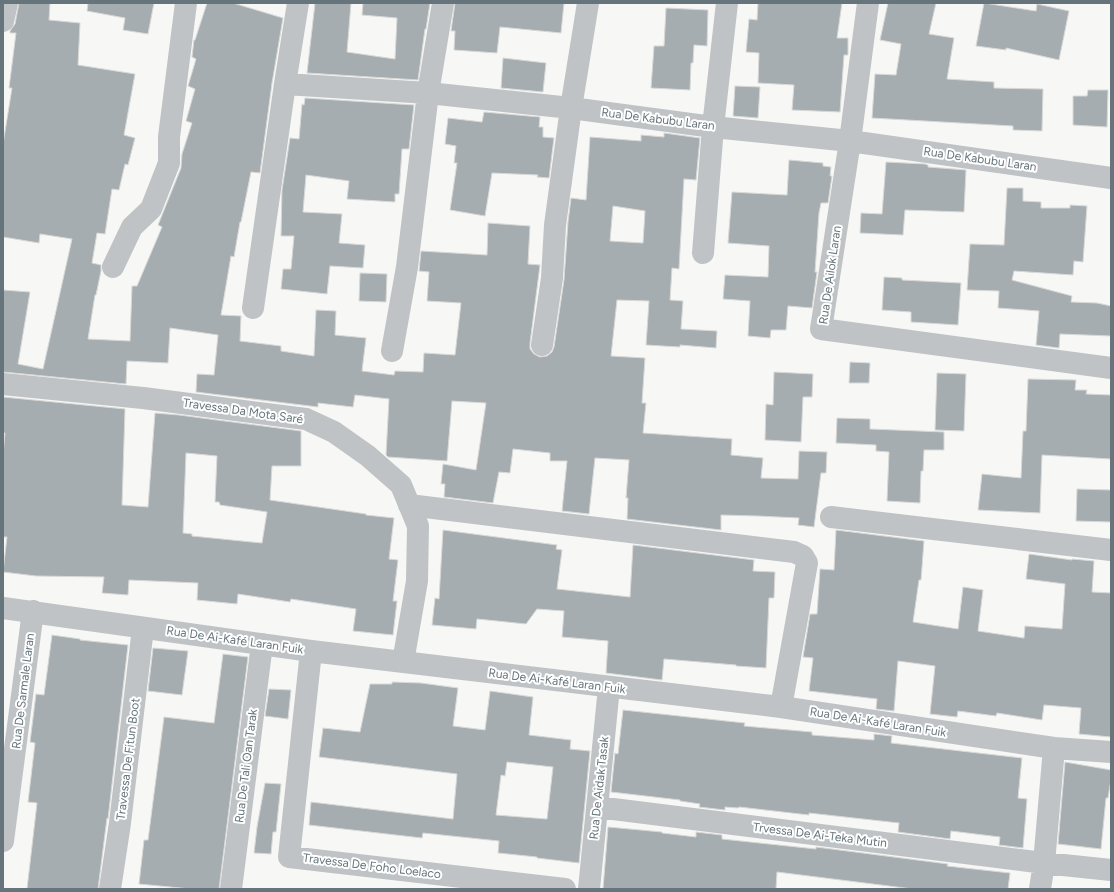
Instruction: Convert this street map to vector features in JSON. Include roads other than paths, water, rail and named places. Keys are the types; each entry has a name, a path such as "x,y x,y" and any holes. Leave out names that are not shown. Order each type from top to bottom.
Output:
{"street":[{"path":"3,22 7,3"},
{"path":"113,267 132,227 151,209 169,163 169,136 186,3"},
{"path":"253,308 298,3"},
{"path":"392,351 407,267 428,93 443,3"},
{"path":"542,345 552,278 555,225 571,108 588,3"},
{"path":"703,253 713,127 728,3"},
{"name":"Rua De Ailok Laran","path":"868,3 850,141 821,329 1111,368"},
{"name":"Rua De Kabubu Laran","path":"285,84 428,93 571,108 713,127 850,141 1111,178"},
{"name":"Travessa Da Mota Saré","path":"3,384 143,398 306,419 334,432 368,456 401,485 418,526 417,581 403,662"},
{"path":"409,505 794,552 803,556 807,563 781,707"},
{"path":"831,517 1111,550"},
{"name":"Rua De Ai-Kafé Laran Fuik","path":"3,608 311,651 781,707 1054,748 1111,752"},
{"name":"Rua De Sarmale Laran","path":"3,841 33,611"},
{"name":"Travessa De Fitun Boot","path":"110,889 120,823 143,628"},
{"name":"Rua De Tali Oan Tarak","path":"231,889 262,644"},
{"name":"Travessa De Foho Loelaco","path":"311,651 289,857 565,889"},
{"name":"Rua De Aidak Tasak","path":"589,889 609,687"},
{"path":"1040,889 1044,863 1054,748"},
{"name":"Trvessa De Ai-Teka Mutin","path":"597,807 1044,863 1111,870"}]}
